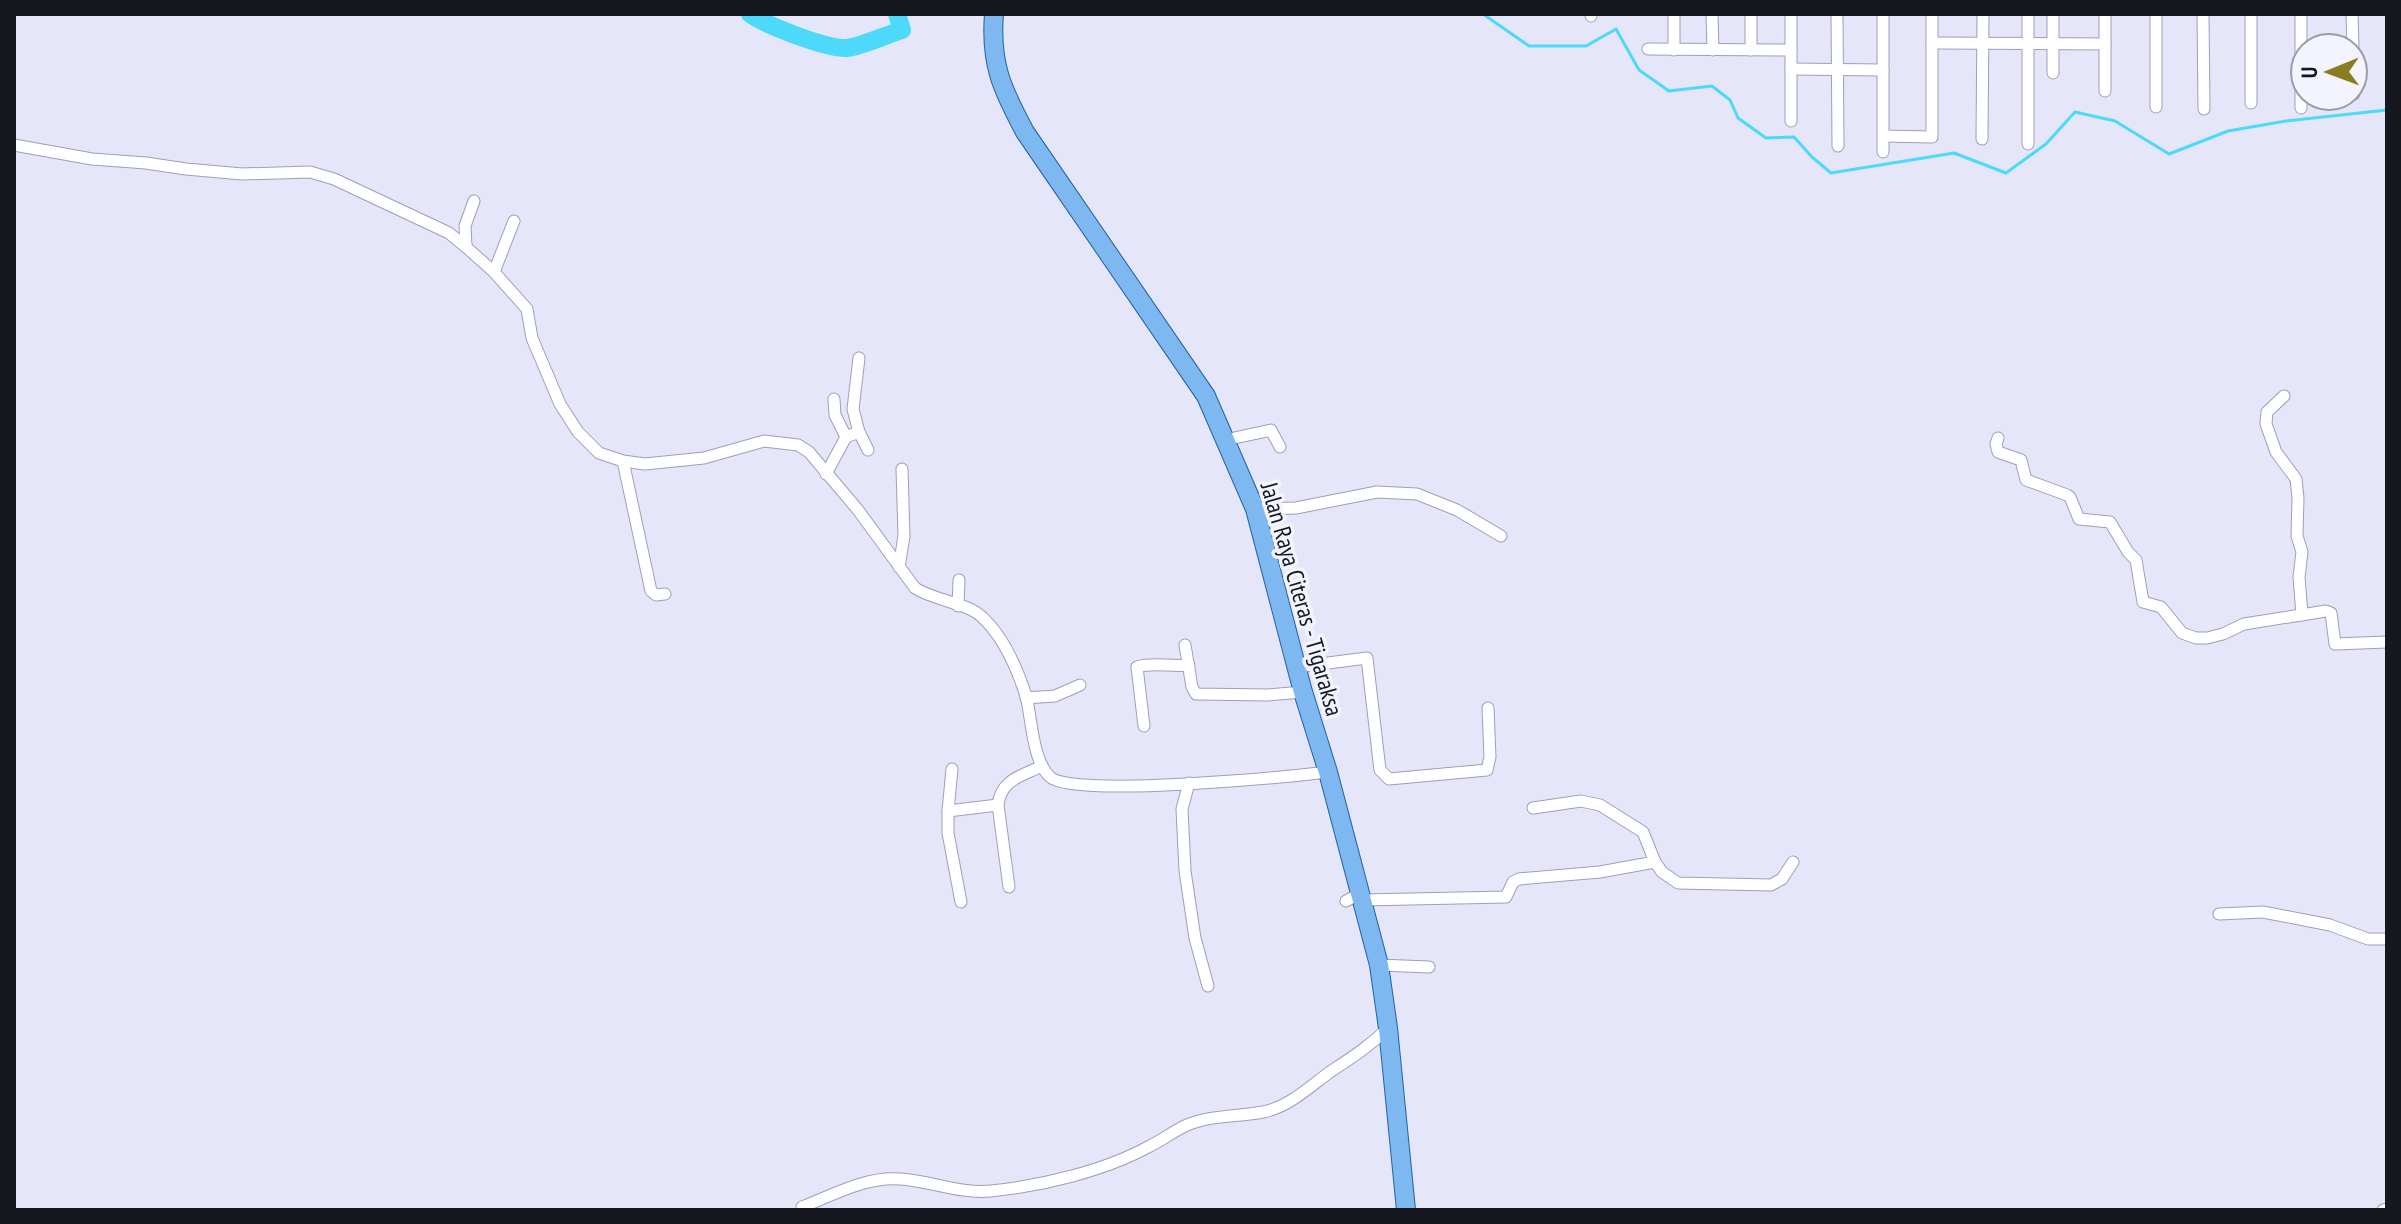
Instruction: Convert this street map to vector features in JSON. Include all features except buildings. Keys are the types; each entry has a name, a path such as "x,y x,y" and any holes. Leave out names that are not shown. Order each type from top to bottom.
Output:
{"main road":[{"name":"Jalan Raya Citeras - Tigaraksa","path":"994,14 994,54 997,76 1004,94 1025,132 1206,396 1255,509 1303,692 1328,772 1356,898 1379,965 1406,1210"}],"street":[{"path":"1674,14 1674,50"},
{"path":"1712,14 1713,50"},
{"path":"1751,14 1751,50"},
{"path":"1791,14 1791,121"},
{"path":"1837,14 1838,146"},
{"path":"1883,14 1883,152"},
{"path":"1883,136 1932,137 1932,14"},
{"path":"1982,139 1983,14"},
{"path":"2028,14 2028,144"},
{"path":"2053,14 2053,73"},
{"path":"2105,14 2105,91"},
{"path":"2156,14 2156,107"},
{"path":"2203,14 2204,109"},
{"path":"2251,14 2251,103"},
{"path":"1932,43 2105,44"},
{"path":"1648,49 1791,50"},
{"path":"1791,69 1883,70"},
{"path":"14,145 92,159 186,169 242,174 310,172 334,179 449,233 494,272 527,309 532,338 560,404 578,432 599,453 645,464 685,461 764,441 798,445 809,452 858,510 915,588 972,609 997,636 1011,658 1026,698 1042,766 1049,777 1062,784 1121,787 1328,772"},
{"path":"466,247 465,226 474,201"},
{"path":"494,272 514,221"},
{"path":"859,358 853,409 868,450"},
{"path":"2284,396 2267,412 2266,424 2276,452 2296,479 2297,536 2302,552 2299,577 2302,615"},
{"path":"834,399 835,415 846,437"},
{"path":"1225,440 1271,430 1280,447"},
{"path":"826,474 846,437 859,432"},
{"path":"1998,438 1998,452 2021,460 2026,480 2070,497 2079,519 2110,522 2136,560 2143,602 2161,607 2182,633 2207,638 2244,624 2329,612 2335,644 2387,642"},
{"path":"623,461 651,591 656,595 665,594"},
{"path":"899,567 904,536 902,469"},
{"path":"1255,509 1296,508 1377,492 1417,494 1457,510 1501,536"},
{"path":"958,606 959,580"},
{"path":"1185,645 1196,694 1303,692"},
{"path":"1297,667 1367,658 1380,770 1389,779 1487,770 1490,757 1488,708"},
{"path":"1144,726 1137,667 1150,664 1166,667 1189,665"},
{"path":"1026,698 1055,696 1080,685"},
{"path":"1009,887 999,796 1006,783 1042,766"},
{"path":"952,769 948,833 961,902"},
{"path":"1189,783 1182,809 1185,871 1195,938 1208,986"},
{"path":"1533,808 1581,801 1600,805 1643,832 1655,862 1665,876 1678,883 1771,885 1782,879 1793,862"},
{"path":"948,811 998,805"},
{"path":"1356,898 1506,897 1511,884 1519,879 1600,872 1655,862"},
{"path":"2219,914 2263,912 2330,925 2368,939 2387,939"},
{"path":"1379,965 1429,967"},
{"path":"802,1207 878,1180 900,1179 989,1192 1090,1170 1147,1148 1188,1125 1265,1112 1287,1103 1369,1047 1388,1028"}],"waterway":[{"path":"750,14 797,36 847,48 902,30 897,14"},
{"path":"1483,14 1529,46 1586,46 1616,29 1639,70 1669,91 1712,86 1730,100 1738,118 1766,138 1794,137 1831,173 1954,153 2006,173 2046,144 2075,112 2115,121 2169,154 2228,131 2387,110"}]}
